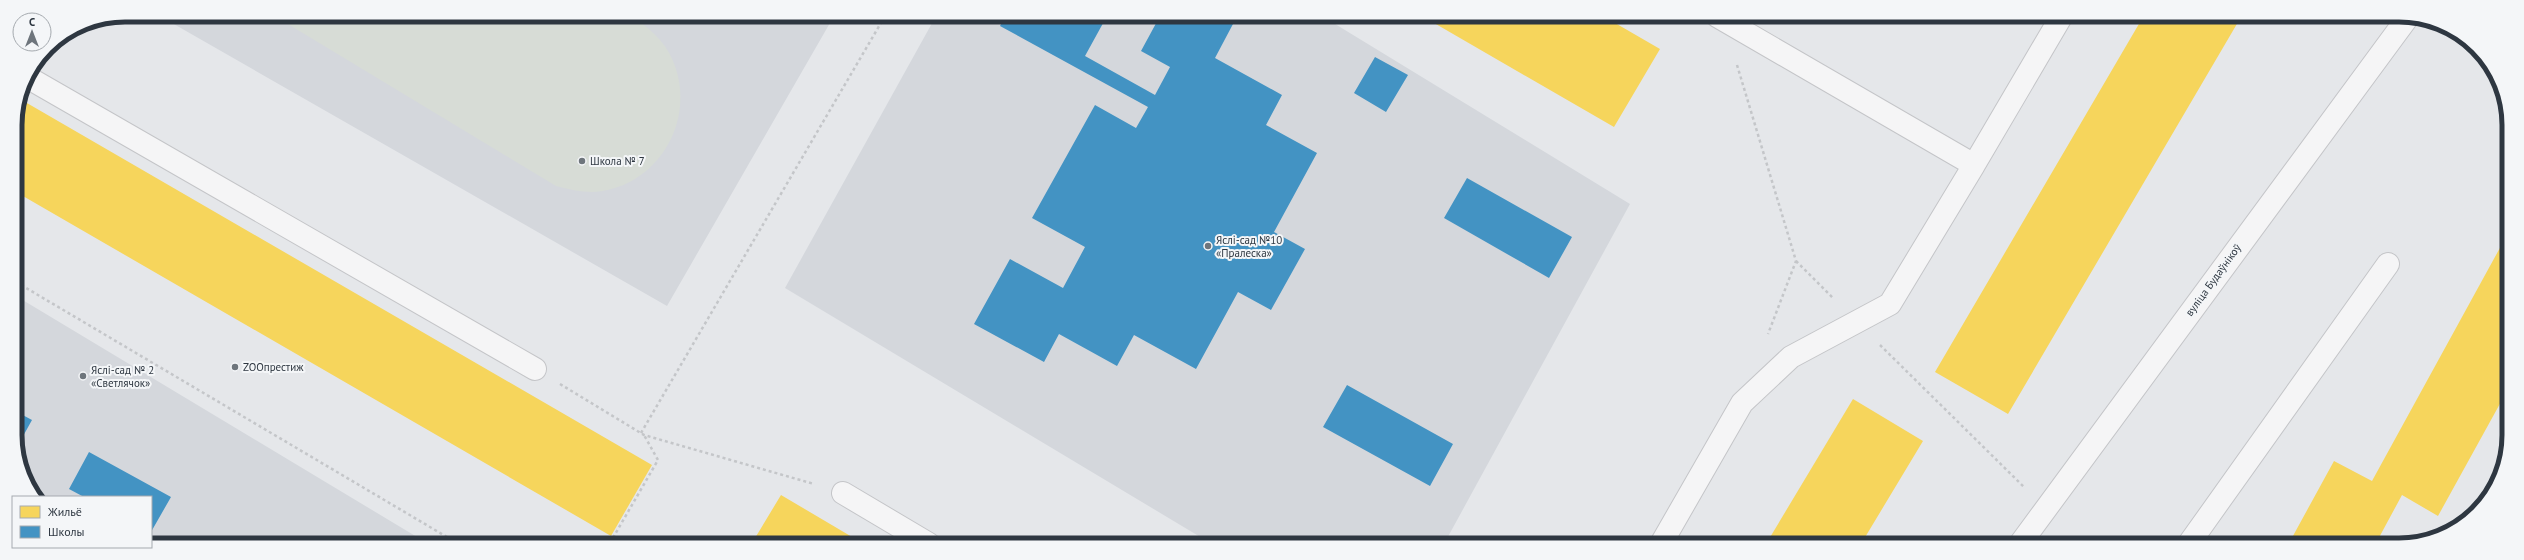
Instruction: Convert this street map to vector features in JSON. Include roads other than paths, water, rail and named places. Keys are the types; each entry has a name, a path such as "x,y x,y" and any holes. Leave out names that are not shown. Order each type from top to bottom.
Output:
{"street":[{"path":"1727,22 1974,165"},
{"path":"1664,538 1742,403 1791,357 1890,304 2058,22"},
{"name":"вуліца Будаўнікоў","path":"2024,538 2404,22"},
{"path":"33,80 535,369"},
{"path":"2193,538 2388,264"},
{"path":"843,493 919,538"}],"place":[{"name":"Школа № 7","path":"582,161"},
{"name":"Яслі-сад №10 «Пралеска»","path":"1208,246"},
{"name":"ZOOпрестиж","path":"235,367"},
{"name":"Яслі-сад № 2 «Светлячок»","path":"83,376"}]}
